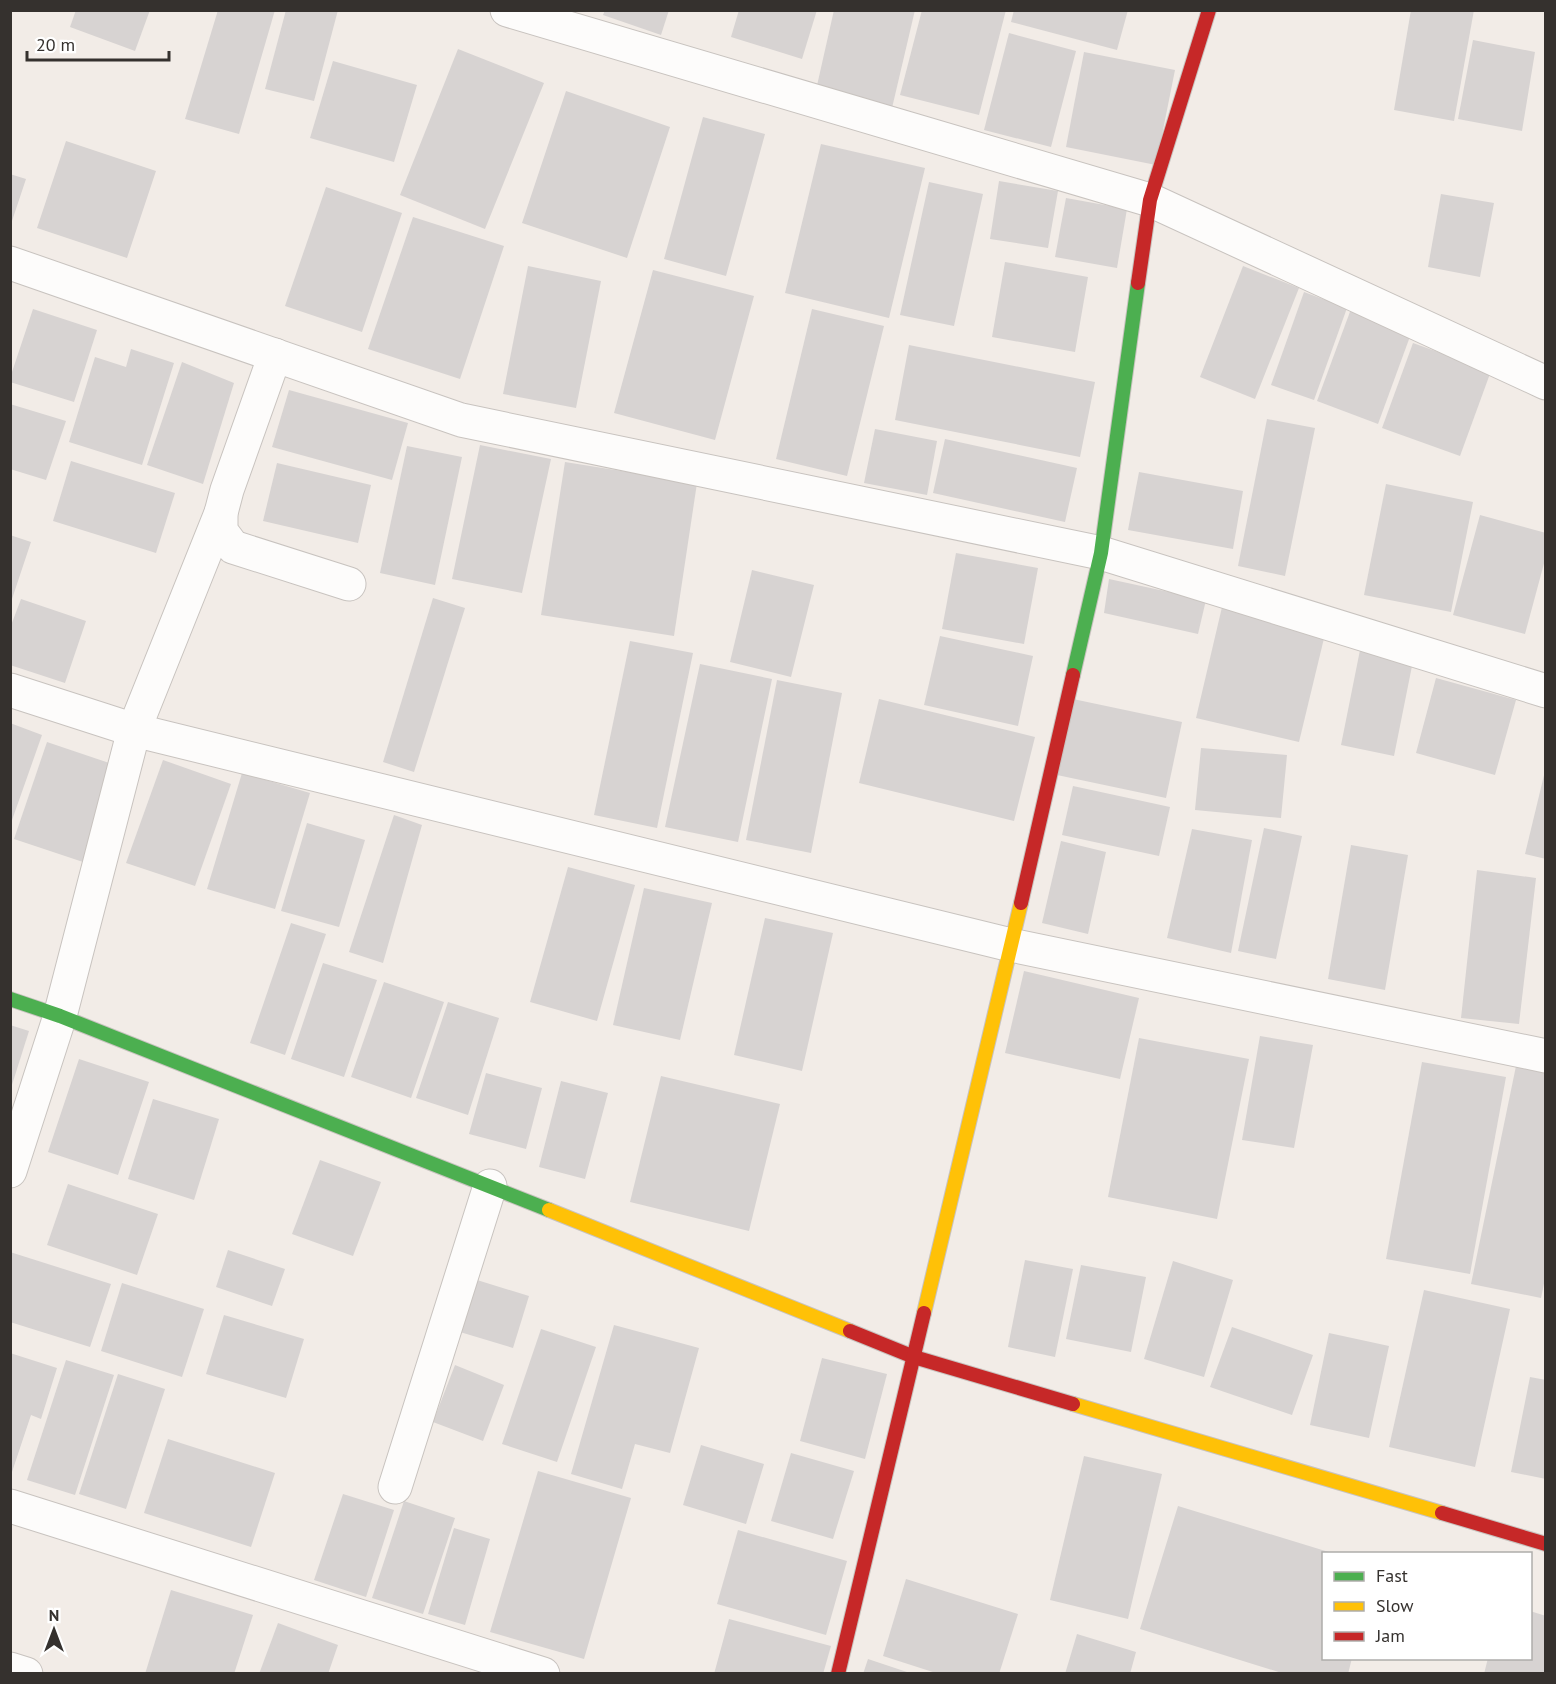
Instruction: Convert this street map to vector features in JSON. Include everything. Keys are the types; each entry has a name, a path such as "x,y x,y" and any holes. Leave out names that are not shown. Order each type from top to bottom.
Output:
{"street":[{"path":"507,10 1150,200 1545,383"},
{"path":"838,1674 1011,945 1101,553 1150,200 1209,10"},
{"path":"10,263 461,420 1101,553 1545,691"},
{"path":"10,1171 60,1016 134,730 221,513 275,355"},
{"path":"221,513 221,531 233,547 349,584"},
{"path":"10,690 134,730 1011,945 1545,1056"},
{"path":"10,999 60,1016 490,1186 914,1357 1545,1544"},
{"path":"395,1487 490,1186"},
{"path":"10,1506 543,1674"},
{"path":"10,1669 26,1674"}],"building":[{"path":"76,10 150,10 135,51 70,27"},
{"path":"218,10 275,10 239,134 185,119"},
{"path":"286,10 338,10 314,101 265,89"},
{"path":"605,10 669,10 661,35 603,15"},
{"path":"739,10 817,10 802,59 731,37"},
{"path":"834,10 915,10 892,108 816,90"},
{"path":"922,10 1006,10 979,115 900,95"},
{"path":"1014,10 1128,10 1117,50 1011,22"},
{"path":"1411,10 1474,10 1454,121 1394,110"},
{"path":"1009,33 1076,51 1051,147 984,130"},
{"path":"1473,40 1535,52 1522,131 1458,119"},
{"path":"458,49 544,83 485,229 400,195"},
{"path":"1084,52 1175,70 1156,165 1066,147"},
{"path":"333,61 417,85 394,162 310,138"},
{"path":"566,91 670,127 627,258 522,223"},
{"path":"703,117 765,134 726,276 664,259"},
{"path":"66,141 156,171 127,258 37,228"},
{"path":"821,144 925,168 889,318 785,293"},
{"path":"10,174 26,179 11,224 10,224"},
{"path":"999,181 1058,191 1048,248 990,239"},
{"path":"929,182 983,194 954,326 900,315"},
{"path":"326,187 402,213 362,332 285,306"},
{"path":"1441,194 1494,203 1480,277 1428,267"},
{"path":"1066,198 1127,209 1117,268 1055,257"},
{"path":"413,217 504,246 460,379 368,349"},
{"path":"1005,262 1088,277 1075,352 992,337"},
{"path":"528,266 601,281 576,408 503,394"},
{"path":"1243,266 1299,288 1255,399 1200,377"},
{"path":"653,270 754,296 715,440 614,413"},
{"path":"1304,292 1347,308 1314,400 1271,385"},
{"path":"33,309 97,330 74,402 10,382"},
{"path":"812,309 884,326 847,476 776,459"},
{"path":"1351,309 1412,331 1378,424 1317,401"},
{"path":"1413,343 1491,371 1460,456 1382,428"},
{"path":"909,345 1095,382 1080,457 895,420"},
{"path":"131,349 174,363 142,465 69,442 95,357 126,367"},
{"path":"182,362 234,383 203,484 147,465"},
{"path":"289,390 408,423 392,480 272,447"},
{"path":"10,404 66,421 46,480 10,469"},
{"path":"1267,419 1315,428 1285,576 1238,566"},
{"path":"875,429 937,441 927,495 864,483"},
{"path":"945,439 1077,468 1065,522 933,493"},
{"path":"480,445 551,459 522,593 452,579"},
{"path":"407,446 462,457 435,585 380,573"},
{"path":"71,461 175,493 156,553 53,521"},
{"path":"565,462 697,483 674,636 541,615"},
{"path":"277,463 371,485 358,543 263,521"},
{"path":"1139,472 1243,491 1233,549 1128,530"},
{"path":"1386,484 1473,502 1451,612 1364,595"},
{"path":"1480,515 1546,533 1546,556 1525,634 1453,615"},
{"path":"10,535 31,542 11,602 10,602"},
{"path":"956,553 1038,568 1024,644 942,629"},
{"path":"752,570 814,585 791,677 730,662"},
{"path":"1109,579 1206,600 1198,634 1104,613"},
{"path":"433,598 465,608 414,772 383,762"},
{"path":"21,599 86,621 65,683 10,665 10,628"},
{"path":"1222,607 1326,630 1299,742 1196,718"},
{"path":"940,636 1033,656 1018,726 924,705"},
{"path":"630,641 693,653 657,828 594,815"},
{"path":"1360,650 1413,661 1394,756 1341,745"},
{"path":"700,664 772,679 738,842 665,827"},
{"path":"1436,678 1516,700 1495,775 1416,753"},
{"path":"777,680 842,693 811,853 746,840"},
{"path":"879,699 1035,737 1014,821 859,783"},
{"path":"1073,699 1182,722 1166,798 1057,775"},
{"path":"10,723 42,735 11,823 10,823"},
{"path":"47,742 127,769 95,866 14,839"},
{"path":"1201,748 1287,755 1281,818 1195,810"},
{"path":"163,760 231,784 195,886 126,863"},
{"path":"1546,771 1546,859 1525,854"},
{"path":"242,773 310,793 275,909 207,889"},
{"path":"1073,786 1170,807 1159,856 1062,835"},
{"path":"394,815 422,825 383,963 349,952"},
{"path":"307,823 365,840 339,927 281,911"},
{"path":"1264,828 1302,836 1276,959 1238,951"},
{"path":"1192,829 1252,840 1231,953 1167,938"},
{"path":"1061,841 1106,852 1088,934 1042,923"},
{"path":"1351,845 1408,855 1385,990 1328,979"},
{"path":"568,867 635,885 597,1021 530,1002"},
{"path":"1477,870 1536,878 1519,1024 1461,1018"},
{"path":"644,888 712,903 680,1040 613,1025"},
{"path":"765,918 833,933 802,1071 734,1055"},
{"path":"291,923 326,934 285,1055 250,1043"},
{"path":"323,963 377,980 344,1077 291,1059"},
{"path":"1024,971 1139,998 1120,1079 1005,1053"},
{"path":"384,982 444,1002 411,1098 351,1077"},
{"path":"448,1002 499,1018 468,1115 416,1098"},
{"path":"10,1025 29,1031 11,1088 10,1088"},
{"path":"1260,1036 1313,1045 1294,1148 1242,1140"},
{"path":"1139,1038 1249,1059 1217,1219 1108,1197"},
{"path":"79,1059 149,1082 118,1175 48,1152"},
{"path":"1422,1062 1506,1077 1470,1274 1386,1259"},
{"path":"1516,1066 1546,1071 1546,1274 1541,1298 1471,1284"},
{"path":"486,1073 542,1088 526,1149 469,1134"},
{"path":"661,1076 780,1104 749,1231 630,1202"},
{"path":"561,1081 608,1093 585,1179 539,1167"},
{"path":"153,1099 219,1119 194,1200 128,1179"},
{"path":"320,1160 381,1182 353,1256 292,1234"},
{"path":"68,1184 158,1214 137,1275 47,1245"},
{"path":"228,1250 285,1269 272,1306 216,1287"},
{"path":"10,1252 111,1284 90,1347 10,1322"},
{"path":"1025,1260 1073,1269 1055,1357 1008,1347"},
{"path":"1173,1261 1233,1280 1204,1377 1144,1359"},
{"path":"1081,1265 1146,1277 1131,1352 1066,1339"},
{"path":"477,1280 529,1296 513,1348 460,1332"},
{"path":"122,1283 204,1309 182,1377 101,1351"},
{"path":"1424,1290 1510,1309 1475,1467 1389,1447"},
{"path":"224,1315 304,1339 286,1398 206,1374"},
{"path":"614,1325 699,1348 670,1453 635,1444 622,1489 571,1474"},
{"path":"1232,1327 1313,1355 1292,1415 1210,1387"},
{"path":"541,1329 596,1347 557,1462 502,1444"},
{"path":"1329,1333 1389,1346 1369,1438 1310,1425"},
{"path":"10,1353 57,1368 41,1419 31,1415 11,1475"},
{"path":"822,1358 887,1374 865,1459 800,1441"},
{"path":"66,1360 114,1375 75,1495 27,1480"},
{"path":"455,1365 504,1385 483,1441 433,1422"},
{"path":"118,1374 165,1389 126,1509 79,1494"},
{"path":"1530,1377 1546,1380 1546,1479 1511,1472"},
{"path":"168,1439 275,1473 251,1547 144,1513"},
{"path":"701,1445 764,1464 746,1524 683,1505"},
{"path":"791,1453 854,1471 833,1539 771,1521"},
{"path":"1084,1456 1162,1474 1128,1619 1050,1600"},
{"path":"538,1471 631,1498 584,1659 490,1632"},
{"path":"343,1494 394,1510 366,1597 314,1580"},
{"path":"404,1501 455,1518 423,1614 372,1598"},
{"path":"1178,1506 1329,1552 1322,1552 1322,1660 1352,1660 1348,1674 1285,1674 1140,1629"},
{"path":"454,1528 490,1539 465,1625 428,1614"},
{"path":"738,1530 847,1561 826,1635 717,1604"},
{"path":"906,1579 1018,1614 999,1674 939,1674 883,1656"},
{"path":"171,1590 253,1615 234,1674 145,1674"},
{"path":"1532,1612 1546,1616 1546,1674 1484,1674 1488,1660 1532,1660"},
{"path":"729,1619 831,1646 823,1674 714,1674"},
{"path":"278,1623 338,1645 328,1674 259,1674"},
{"path":"1077,1634 1136,1652 1130,1674 1065,1674"},
{"path":"868,1659 910,1673 910,1674 863,1674"}],"traffic: fast":[{"path":"1073,675 1101,553 1138,283"},
{"path":"10,999 60,1016 549,1210"}],"traffic: slow":[{"path":"924,1313 1021,903"},
{"path":"549,1210 850,1331"},
{"path":"1073,1404 1442,1513"}],"traffic: jam":[{"path":"1138,283 1150,200 1209,10"},
{"path":"1021,903 1073,675"},
{"path":"838,1674 924,1313"},
{"path":"850,1331 914,1357 1073,1404"},
{"path":"1442,1513 1546,1544"}]}
